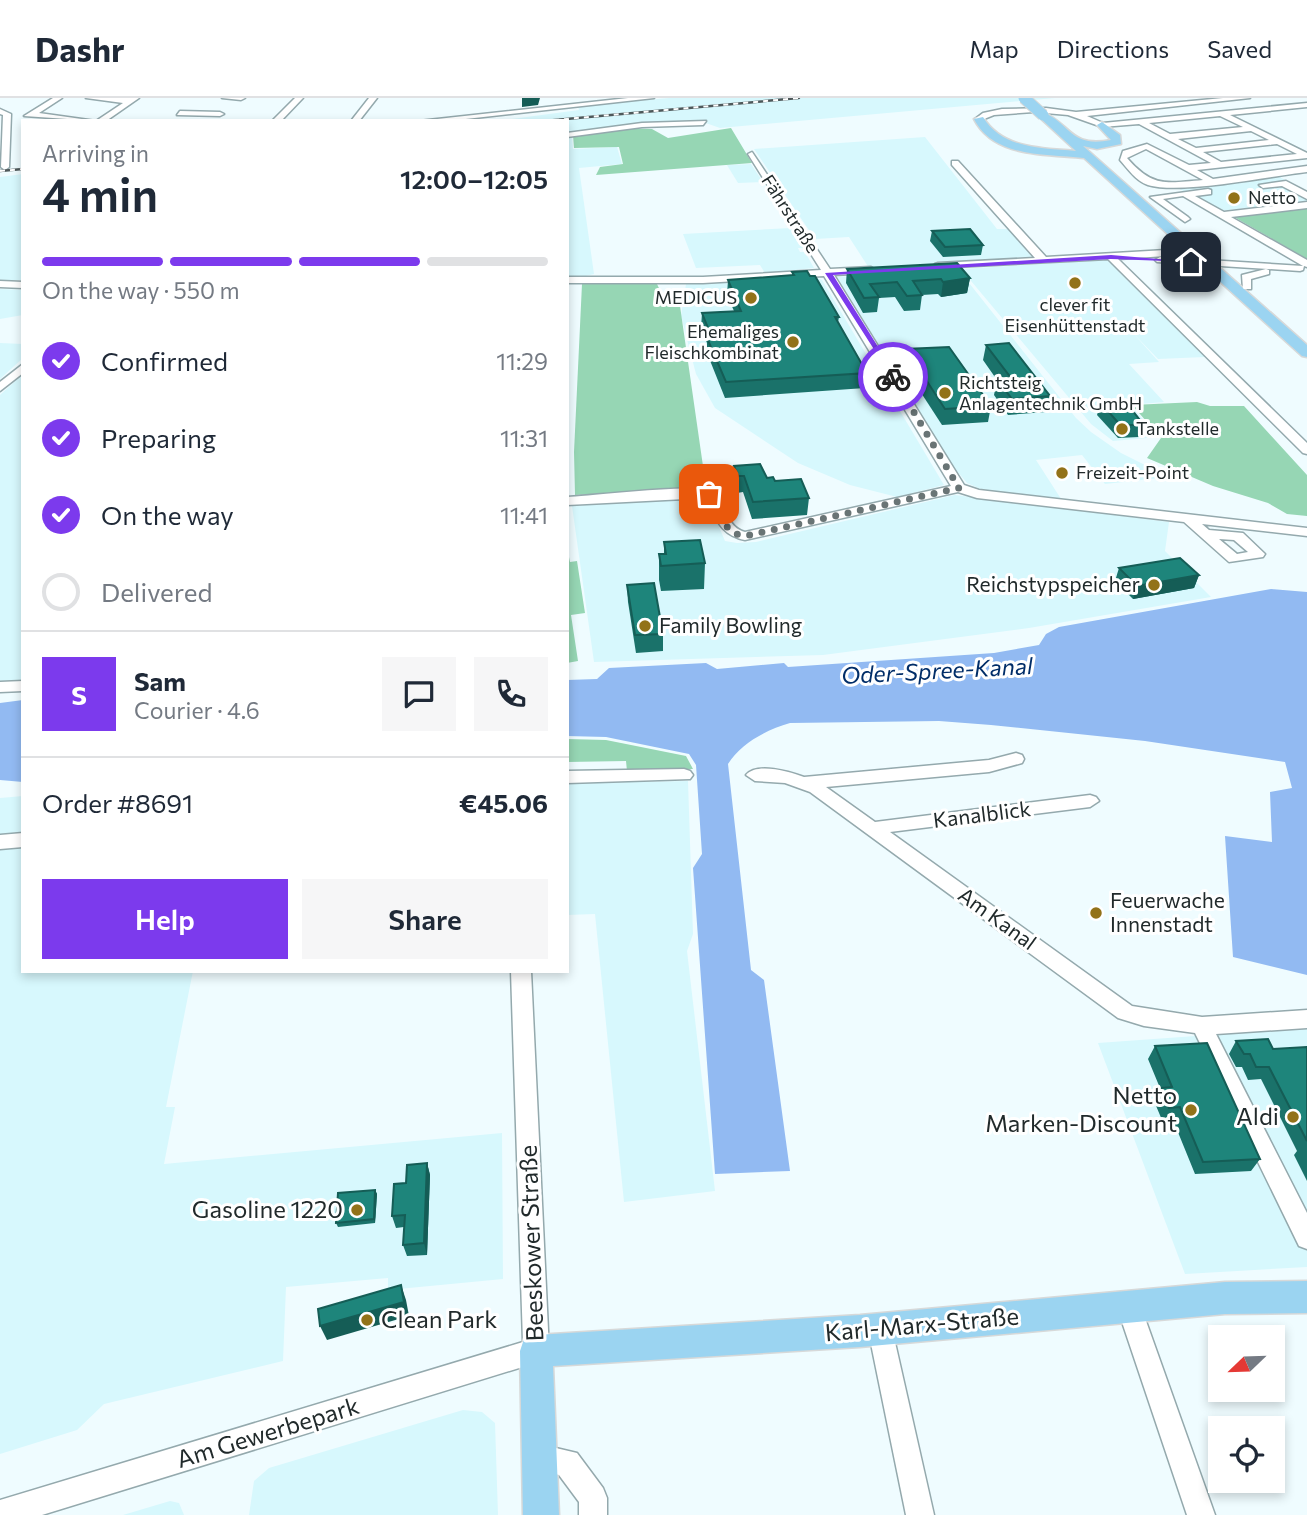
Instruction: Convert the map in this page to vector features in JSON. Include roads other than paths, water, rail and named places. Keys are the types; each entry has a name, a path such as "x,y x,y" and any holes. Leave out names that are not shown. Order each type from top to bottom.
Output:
{"main road":[{"path":"1024,98 1116,180 1131,188 1307,353"},
{"path":"979,119 980,124 1002,143 1088,155"},
{"path":"1106,124 1117,142"},
{"path":"1031,149 1054,146 1070,139 1097,146 1117,142"},
{"path":"1100,166 1099,152 1117,142"},
{"path":"1116,180 1121,188 1183,242 1247,288 1307,341"},
{"name":"Karl-Marx-Straße","path":"537,1351 880,1329 1225,1298 1307,1297"},
{"name":"Beeskower Straße","path":"537,1351 541,1515"}],"street":[{"path":"27,117 58,98"},
{"path":"90,98 132,99"},
{"path":"226,98 241,98"},
{"path":"278,119 299,98"},
{"path":"357,119 373,98"},
{"path":"435,119 573,102 650,98"},
{"path":"1079,114 1246,98"},
{"path":"103,119 132,99"},
{"path":"1106,124 1220,113 1285,102 1304,105"},
{"path":"1285,102 1307,118"},
{"path":"173,119 192,104"},
{"path":"1164,106 1184,117"},
{"path":"979,119 994,113 1041,109 1079,114 1129,135"},
{"path":"0,111 7,114 3,164 17,166"},
{"path":"180,113 220,114"},
{"path":"1220,113 1307,156"},
{"path":"27,117 60,119"},
{"path":"1140,121 1220,165"},
{"path":"569,135 642,125 703,123"},
{"path":"1169,137 1251,129"},
{"path":"1138,140 1210,180"},
{"path":"1193,150 1278,142"},
{"path":"1147,146 1132,150 1123,158 1144,180 1155,185 1307,169"},
{"name":"Fährstraße","path":"752,154 959,488"},
{"path":"1188,168 1307,156"},
{"path":"956,163 1043,260"},
{"path":"1212,209 1181,216 1153,198 1283,183 1307,196"},
{"path":"1170,184 1305,265"},
{"path":"1222,215 1307,205"},
{"path":"922,267 1174,252 1182,247 1183,242"},
{"path":"1131,256 1211,261"},
{"path":"1111,257 1305,265"},
{"path":"1111,257 1307,450"},
{"path":"1247,288 1246,277 1251,274 1305,265"},
{"path":"569,280 703,279 882,270"},
{"path":"0,284 21,285"},
{"path":"0,388 21,369"},
{"path":"569,501 686,493 709,494 726,528 737,536 745,536 959,488 976,494 1307,532"},
{"path":"1189,520 1206,534"},
{"path":"0,687 21,686"},
{"name":"Am Kanal","path":"802,783 989,766 1016,759"},
{"path":"569,777 684,775"},
{"name":"Am Kanal","path":"755,775 787,777 816,788 1125,1013 1145,1020 1185,1022 1202,1026 1307,1019"},
{"name":"Kanalblick","path":"874,828 1090,801"},
{"path":"0,842 21,840"},
{"name":"Beeskower Straße","path":"521,973 537,1351"},
{"path":"1202,1026 1307,1238"},
{"path":"1129,1307 1201,1515"},
{"path":"880,1329 920,1515"},
{"name":"Am Gewerbepark","path":"0,1514 537,1351"},
{"path":"539,1457 567,1463 593,1498 593,1515"}],"water":[{"name":"Oder-Spree-Kanal","path":"1271,589 1307,592 1307,975 1233,957 1225,836 1272,842 1270,792 1292,788 1285,762 1145,741 939,721 790,723 781,726 747,744 728,764 751,970 764,980 790,1171 715,1174 693,868 702,854 696,765 689,754 606,737 569,736 569,680 597,679 609,668 706,663 717,669 784,663 788,667 994,653 1039,645 1046,634 1059,627"},
{"path":"21,700 21,782 0,780 0,703"}],"railway":[{"path":"566,119 799,98"},
{"path":"0,171 21,169"}],"place":[{"name":"Netto","path":"1234,198"},
{"name":"clever fit Eisenhüttenstadt","path":"1075,283"},
{"name":"MEDICUS","path":"751,298"},
{"name":"Ehemaliges Fleischkombinat","path":"793,342"},
{"name":"Richtsteig Anlagentechnik GmbH","path":"945,393"},
{"name":"Tankstelle","path":"1122,429"},
{"name":"Freizeit-Point","path":"1062,473"},
{"name":"Reichstypspeicher","path":"1154,585"},
{"name":"Family Bowling","path":"645,626"},
{"name":"Feuerwache Innenstadt","path":"1096,913"},
{"name":"Netto Marken-Discount","path":"1191,1110"},
{"name":"Aldi","path":"1293,1117"},
{"name":"Gasoline 1220","path":"357,1210"},
{"name":"Clean Park","path":"367,1320"}]}
